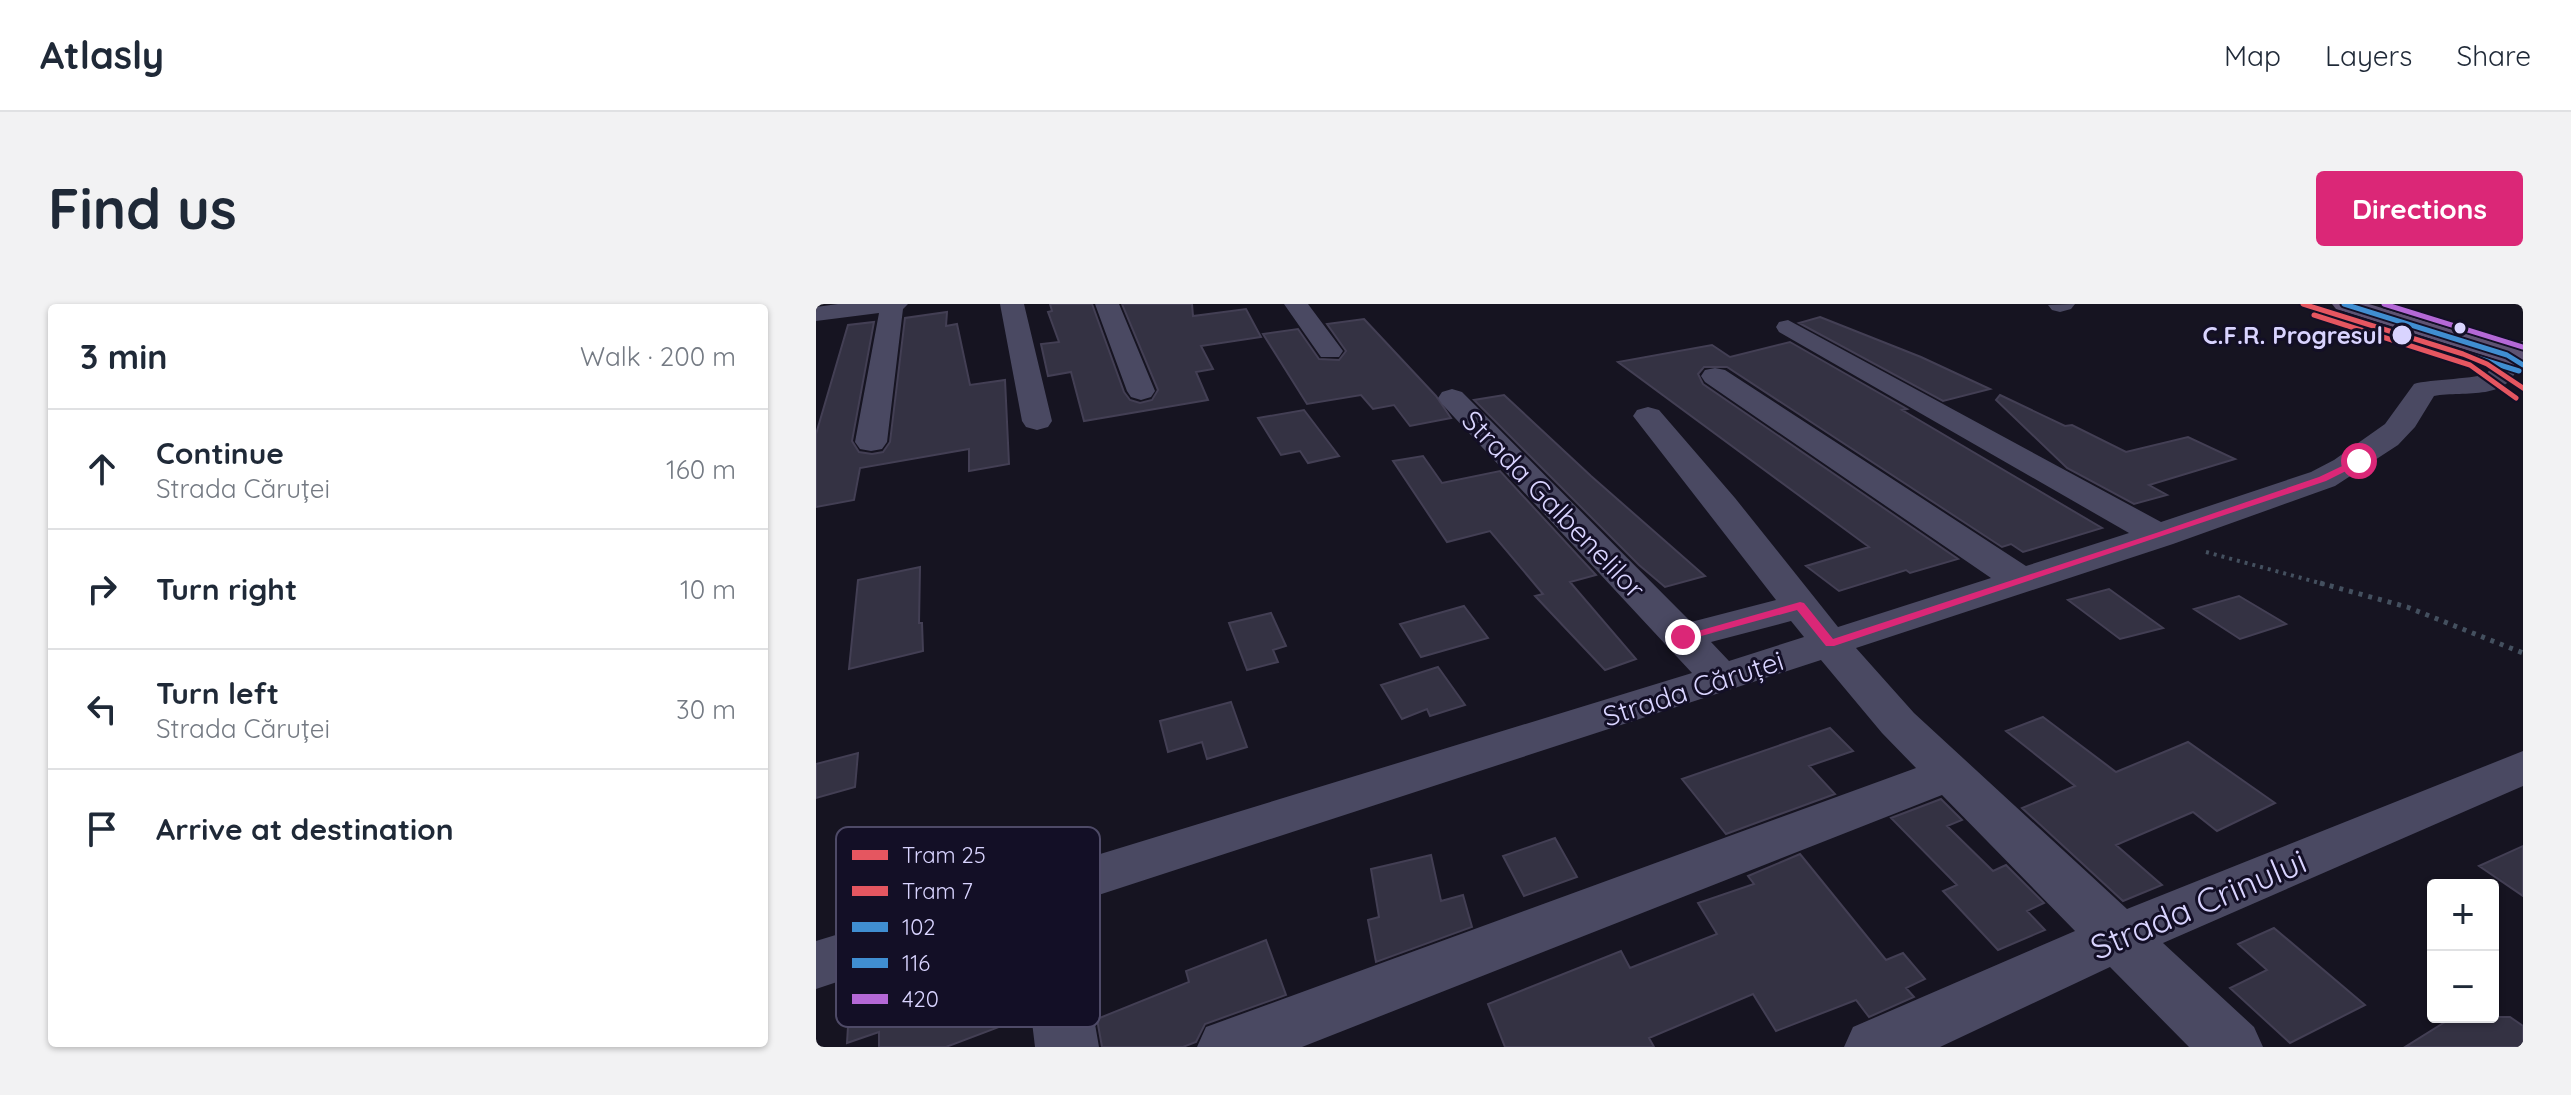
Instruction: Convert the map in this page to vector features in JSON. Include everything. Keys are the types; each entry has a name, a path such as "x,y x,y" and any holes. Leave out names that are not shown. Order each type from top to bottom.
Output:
{"main road":[{"path":"2344,304 2520,354"},
{"path":"2395,304 2520,354"}],"street":[{"path":"816,314 894,304 871,442"},
{"path":"1012,304 1037,421"},
{"path":"1107,304 1141,391"},
{"path":"1296,304 1330,351"},
{"path":"1788,327 2160,536"},
{"name":"Strada Căruței","path":"1100,873 1722,679 2160,536 2323,479 2359,461 2404,421 2421,392 2433,386 2479,385 2494,381 2520,354"},
{"path":"1715,376 2022,581"},
{"name":"Strada Galbenelilor","path":"1452,398 1722,679"},
{"path":"1648,416 1723,505 1830,644 1898,723 2231,1047"},
{"name":"Strada Căruței","path":"1683,637 1800,606"},
{"name":"Strada Crinului","path":"1876,1047 2119,937 2523,767"},
{"path":"1229,1047 1950,774"},
{"name":"Strada Căruței","path":"816,965 836,959"},
{"path":"1064,1027 1067,1047"}],"path":[{"path":"2160,536 2263,570 2407,607 2523,653"}],"building":[{"path":"1050,304 1092,304 1124,392 1130,400 1140,403 1152,400 1158,390 1122,304 1192,304 1193,316 1246,309 1261,337 1201,346 1213,369 1196,372 1208,400 1084,421 1071,372 1048,376 1041,344 1059,342 1048,312 1052,311"},
{"path":"947,312 946,326 957,324 970,385 1005,380 1009,464 969,471 969,449 860,468 854,500 816,507 816,434 848,325 874,322 852,441 859,452 872,454 883,452 890,442 905,318"},
{"path":"1820,317 1921,357 1990,389 1943,401 1799,323"},
{"path":"1364,319 1436,396 1451,418 1410,426 1394,405 1373,409 1361,395 1307,404 1263,334 1298,329 1319,359 1339,360 1346,351 1327,324"},
{"path":"1790,342 2102,528 2023,552 2011,544 2002,547 1727,367 1704,367 1698,374 1703,384 1958,559 1910,573 1906,570 1839,591 1806,566 1869,547 1618,362 1712,345 1730,357"},
{"path":"1504,395 1705,576 1665,587 1639,565 1474,400"},
{"path":"2000,395 2126,452 2188,437 2235,459 2149,485 2167,495 2134,504 2067,468 1996,400"},
{"path":"1304,410 1339,456 1308,463 1300,451 1281,455 1258,418"},
{"path":"1423,456 1442,483 1500,471 1596,575 1570,582 1636,659 1605,670 1535,596 1543,594 1490,531 1447,542 1393,461"},
{"path":"920,567 919,623 922,623 923,651 849,669 858,580"},
{"path":"2109,589 2163,628 2120,639 2068,600"},
{"path":"2239,596 2286,624 2240,639 2194,609"},
{"path":"1464,606 1488,638 1421,657 1400,624"},
{"path":"1271,613 1286,646 1273,650 1278,662 1247,670 1229,623"},
{"path":"1438,667 1465,705 1430,716 1427,709 1402,719 1381,685"},
{"path":"1231,702 1247,747 1207,759 1202,742 1168,752 1160,721"},
{"path":"2043,717 2116,772 2188,742 2275,803 2217,831 2193,812 2116,845 2162,885 2123,901 2022,808 2075,786 2006,731"},
{"path":"1830,728 1853,751 1809,766 1835,794 1726,834 1682,779"},
{"path":"858,753 855,787 816,798 816,764"},
{"path":"1941,799 1962,820 1947,826 1993,871 2006,865 2044,903 2027,911 2045,930 1998,950 1943,891 1957,885 1891,818"},
{"path":"1555,838 1577,877 1524,896 1503,856"},
{"path":"2523,846 2523,896 2499,879 2479,866"},
{"path":"1800,854 1886,960 1903,953 1925,979 1906,988 1914,997 1869,1017 1856,1000 1776,1031 1753,994 1649,1038 1654,1047 1505,1047 1488,1004 1621,951 1630,968 1717,934 1698,903 1754,884 1748,876"},
{"path":"1431,855 1441,901 1463,895 1472,927 1376,962 1368,920 1379,917 1371,869"},
{"path":"2274,928 2365,1005 2290,1043 2230,988 2267,970 2238,944"},
{"path":"1266,940 1286,995 1205,1024 1196,1042 1183,1047 1102,1047 1100,1018 1189,982 1186,971"},
{"path":"2499,1017 2510,1017 2523,1026 2523,1047 2405,1047 2443,1023 2499,1023"},
{"path":"848,1027 999,1027 946,1047 879,1047 879,1032 847,1043"}],"tram line":[{"name":"25","path":"2303,304 2463,354 2487,364 2523,388"},
{"name":"7","path":"2314,315 2470,365 2516,398"}],"transit line":[{"name":"102","path":"2344,304 2507,355 2523,365"},
{"name":"420","path":"2384,304 2523,347"},
{"name":"116","path":"2340,315 2519,371"}],"place":[{"name":"C.F.R. Progresul","path":"2402,335"}],"route":[{"path":"1683,637 1800,606 1830,644 2160,536 2323,479 2359,461"}]}
